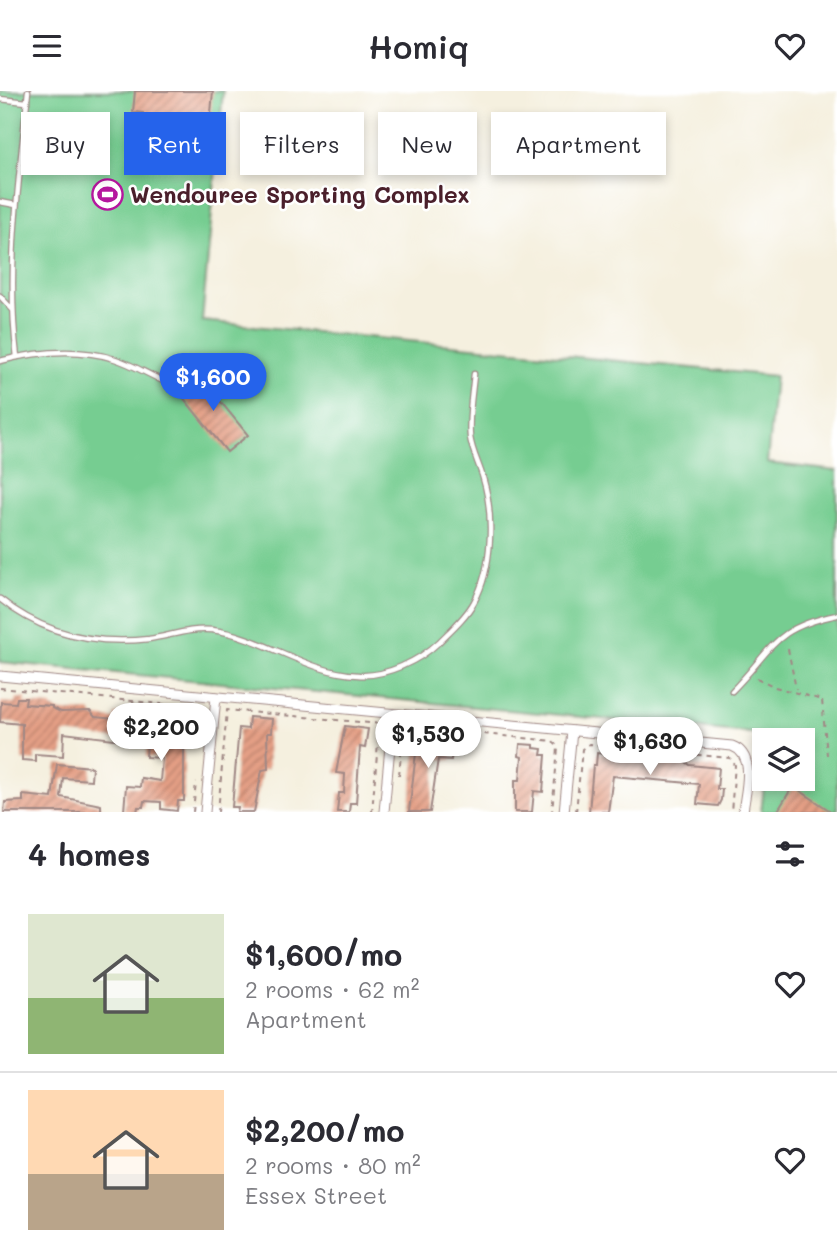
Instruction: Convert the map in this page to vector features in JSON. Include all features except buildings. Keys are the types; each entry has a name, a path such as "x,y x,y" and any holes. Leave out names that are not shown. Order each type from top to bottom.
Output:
{"street":[{"path":"0,676 732,746 744,753 747,764 743,812"},
{"path":"205,812 216,697"},
{"path":"384,812 393,714"},
{"path":"564,812 572,731"}],"lane":[{"path":"17,357 13,310 16,205 28,91"},
{"path":"0,99 27,102"},
{"path":"0,202 16,205"},
{"path":"0,296 13,310"},
{"path":"0,361 55,353 115,359 161,380"},
{"path":"0,599 43,627 72,637 149,639 186,631 211,630 232,635 313,666 358,675 385,673 431,650 474,603 484,579 489,551 488,512 484,479 470,439 474,374"},
{"path":"732,691 786,631 807,621 837,615"}],"path":[{"path":"788,649 796,691"},
{"path":"757,678 775,687 796,691 823,702 827,755"},
{"path":"0,688 204,708"},
{"path":"218,812 227,710"},
{"path":"372,812 379,731 374,724"},
{"path":"398,786 403,733 410,727"},
{"path":"576,812 582,749 589,744 730,758 735,765 731,812"},
{"path":"552,812 558,748"}],"green space":[{"path":"0,91 223,91 221,112 124,112 124,175 215,175 202,321 775,376 767,463 837,471 837,812 761,812 764,791 815,791 815,728 752,728 752,733 0,662"}],"place":[{"name":"Wendouree Sporting Complex","path":"107,194"}]}
